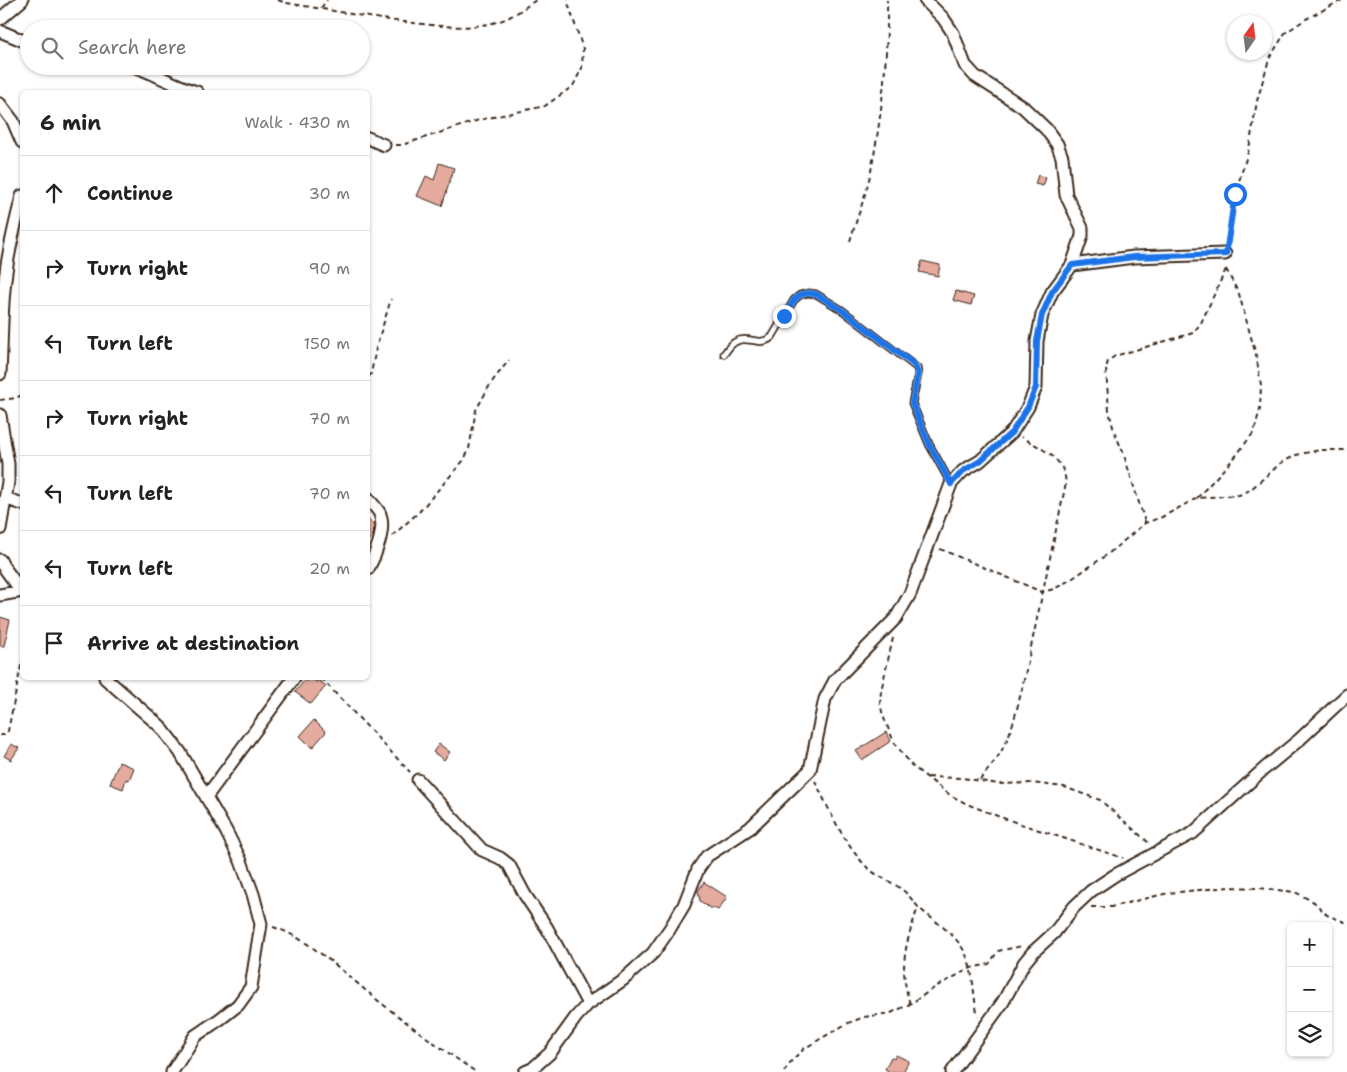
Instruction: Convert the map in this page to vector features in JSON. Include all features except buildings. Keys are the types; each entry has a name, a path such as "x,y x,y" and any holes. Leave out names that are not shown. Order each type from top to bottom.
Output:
{"street":[{"path":"0,19 22,0"},
{"path":"528,1070 550,1053 576,1017 588,1004 624,980 653,953 684,905 698,869 707,856 750,828 810,770 825,699 835,680 896,618 910,594 930,545 951,484 963,471 980,461 1012,432 1028,407 1036,387 1037,341 1042,315 1052,292 1072,265 1082,236 1082,228 1066,195 1062,157 1057,144 1046,129 1023,107 976,76 965,65 953,33 943,18 925,0"},
{"path":"0,31 20,39"},
{"path":"155,75 180,88 188,90"},
{"path":"0,104 12,121 20,138"},
{"path":"370,139 384,145"},
{"path":"0,374 1,323 6,273 20,204"},
{"path":"1072,265 1134,257 1226,254"},
{"path":"0,416 8,464 6,498 0,529"},
{"path":"6,498 20,503"},
{"path":"370,503 380,514 381,530 378,549 370,566"},
{"path":"0,560 2,566 20,589 17,592 0,595"},
{"path":"106,680 160,726 180,752 241,861 254,894 261,924 251,988 238,1004 195,1036 172,1072"},
{"path":"206,797 293,680"},
{"path":"952,1072 1003,1002 1024,963 1054,933 1074,907 1091,891 1137,862 1193,833 1264,769 1300,740 1347,695"},
{"path":"418,780 482,850 500,858 509,866 588,1004"},
{"path":"528,1070 544,1072"}],"lane":[{"path":"724,354 739,340 768,341 794,300 800,295 816,294 842,310 916,368 918,374 912,403 929,444 951,484"}],"path":[{"path":"278,0 286,3 410,23 461,27 496,22 522,10 536,0"},
{"path":"322,8 327,0"},
{"path":"384,145 402,144 479,120 545,106 573,86 582,68 583,49 566,0"},
{"path":"850,241 871,173 882,99 887,0"},
{"path":"1145,523 1109,411 1106,368 1108,361 1115,356 1193,333 1201,323 1226,269 1226,254 1235,194 1249,149 1257,101 1269,59 1285,33 1306,19 1342,0"},
{"path":"930,545 1042,592 1054,589 1070,580 1108,554 1145,523 1162,517 1197,498 1235,457 1254,432 1260,408 1261,385 1256,355 1239,294 1226,269"},
{"path":"370,375 376,348 391,300"},
{"path":"378,549 419,512 464,460 470,449 476,410 491,383 509,360"},
{"path":"0,400 20,396"},
{"path":"980,780 988,767 997,758 1006,741 1022,690 1066,483 1064,469 1058,461 1012,432"},
{"path":"1197,498 1239,495 1250,490 1281,463 1296,455 1320,450 1347,450"},
{"path":"896,618 880,703 883,716 900,752 912,766 959,800 1000,818 1137,862"},
{"path":"0,735 6,735 8,731 20,671"},
{"path":"323,680 418,780"},
{"path":"810,770 836,824 862,863 871,871 898,886 910,896 918,907 957,940 967,957 974,1003 982,1031"},
{"path":"927,777 963,778 998,784 1046,784 1064,787 1100,800 1158,851"},
{"path":"1074,907 1111,907 1168,893 1229,886 1295,892 1314,902 1327,915 1347,923"},
{"path":"910,1004 903,974 904,958 909,934 918,907"},
{"path":"261,924 280,929 310,947 424,1036 476,1072"},
{"path":"784,1072 792,1060 805,1048 838,1029 864,1017 891,1013 910,1004 937,986 970,968 989,964 998,951 1008,948 1041,945"}],"route":[{"path":"784,316 794,300 800,295 816,294 842,310 913,364 918,374 912,403 929,444 951,484 963,471 980,461 1012,432 1028,407 1036,387 1037,341 1042,315 1052,292 1072,265 1134,257 1226,254 1235,194"}]}
